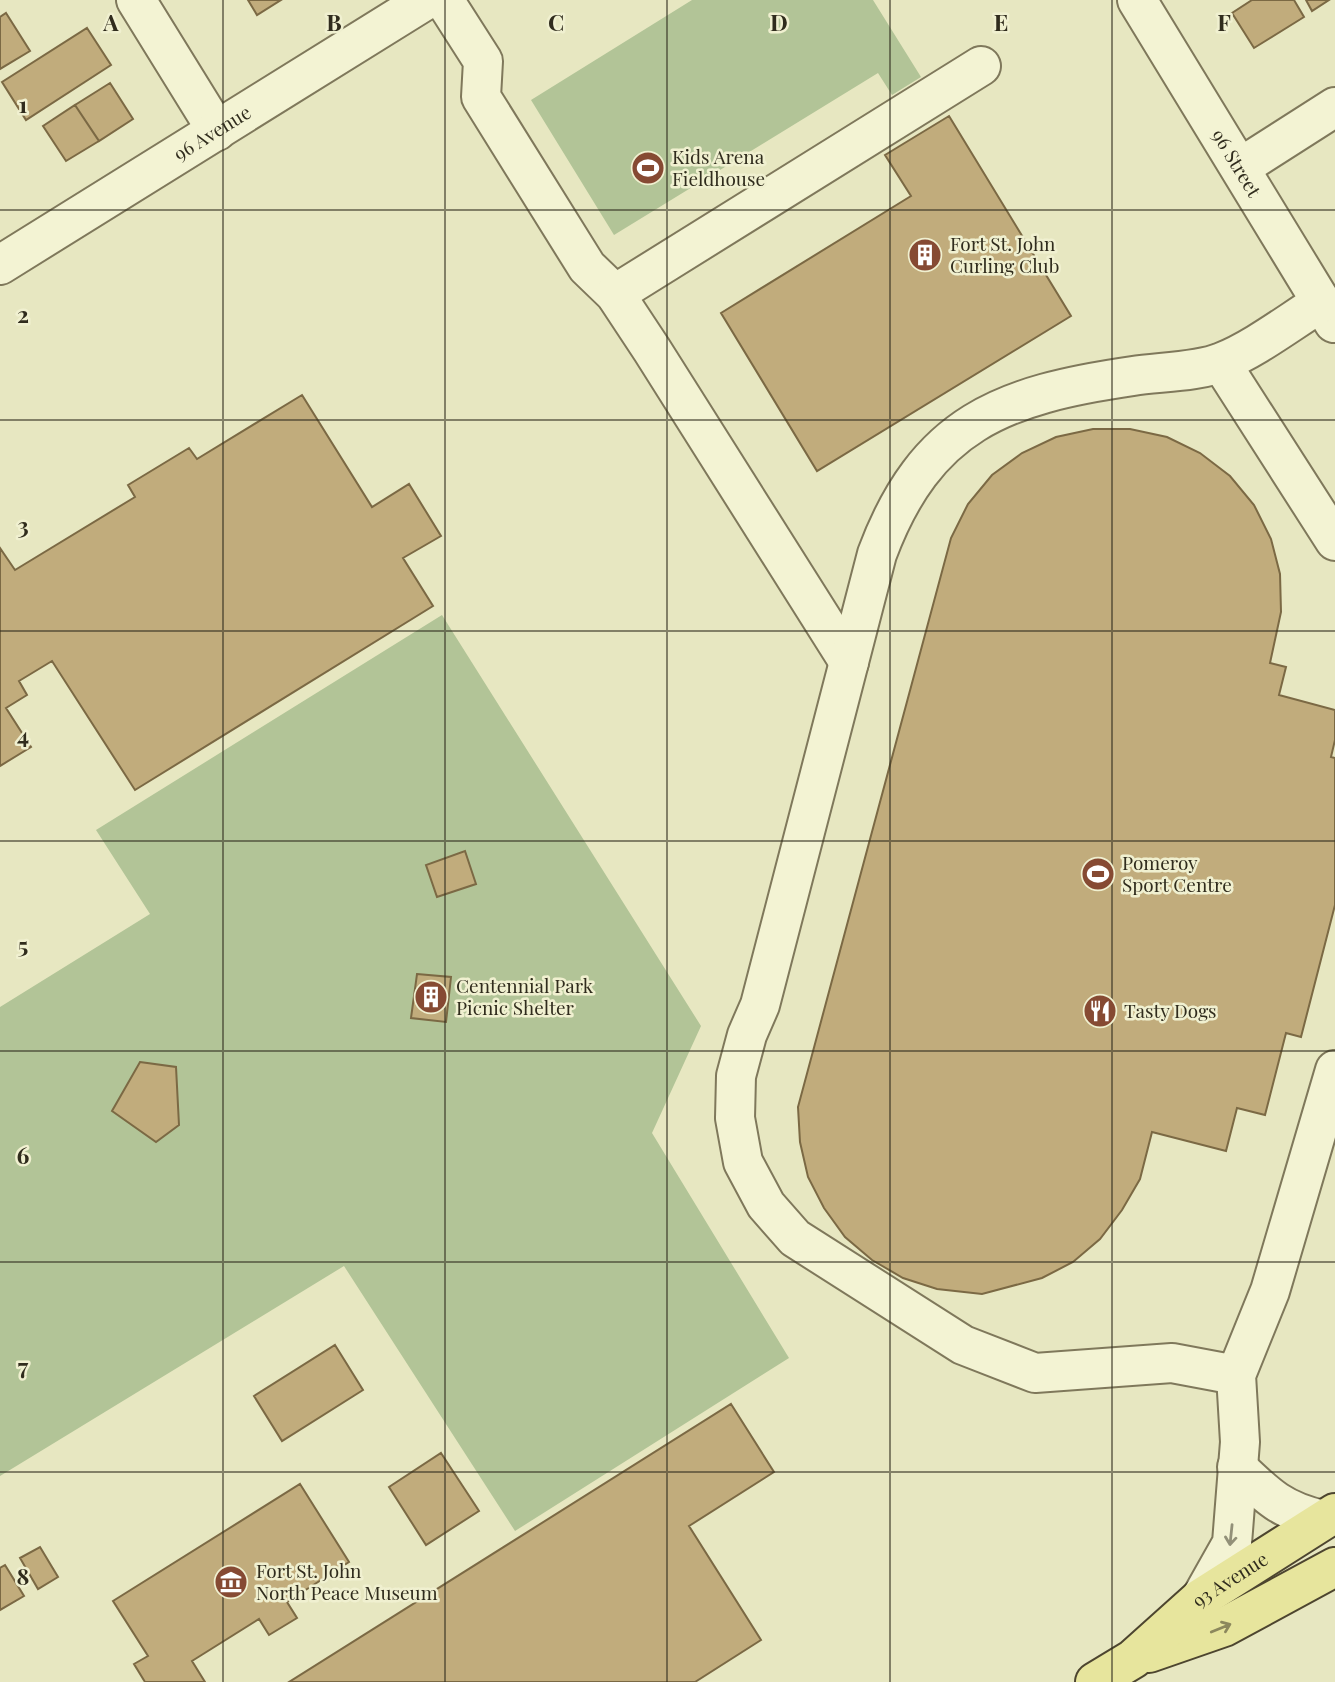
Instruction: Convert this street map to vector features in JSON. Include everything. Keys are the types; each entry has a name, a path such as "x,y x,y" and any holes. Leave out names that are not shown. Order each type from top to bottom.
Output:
{"main road":[{"name":"93 Avenue","path":"1095,1682 1133,1658 1201,1598 1329,1517"},
{"name":"93 Avenue","path":"1133,1658 1224,1628 1335,1567"}],"street":[{"path":"136,0 217,131"},
{"name":"96 Avenue","path":"0,265 426,0"},
{"path":"444,0 482,61 481,97 587,267 615,294 849,662"},
{"name":"96 Street","path":"1137,0 1328,313"},
{"path":"615,294 981,66"},
{"path":"1241,167 1335,107"},
{"path":"1236,1376 1172,1363 1035,1373 963,1345 795,1238 766,1205 743,1162 734,1118 736,1076 747,1035 760,1005 877,554 893,512 940,446 981,418 1026,398 1101,381 1221,363 1328,313"},
{"path":"1221,363 1335,541"},
{"path":"1201,1598 1232,1543 1240,1442 1236,1376 1270,1291 1335,1070"},
{"path":"1237,1467 1272,1501 1294,1513 1329,1517"}],"green space":[{"name":"Kids Arena Fieldhouse","path":"692,0 873,0 921,77 892,95 878,73 614,235 531,100"},
{"path":"442,615 701,1026 652,1133 789,1358 515,1531 344,1266 0,1476 0,1007 150,914 96,830"}],"building":[{"path":"248,0 281,0 257,15"},
{"path":"1252,0 1294,0 1304,17 1254,48 1232,13"},
{"path":"1306,0 1329,0 1312,11"},
{"path":"6,13 30,51 0,69 0,17"},
{"path":"87,28 111,65 26,120 2,82"},
{"path":"110,83 133,119 99,141 75,105"},
{"path":"75,105 99,141 66,161 43,126"},
{"name":"Fort St. John Curling Club","path":"949,116 1071,316 817,471 721,313 911,196 885,155"},
{"path":"302,395 372,507 409,484 441,536 403,558 433,606 135,790 52,661 19,681 27,695 6,708 31,747 0,766 0,548 15,570 135,497 128,485 189,448 197,459"},
{"name":"Pomeroy Sport Centre","path":"1093,429 1130,429 1167,437 1200,453 1230,476 1254,505 1271,539 1280,574 1281,612 1270,663 1286,667 1279,695 1335,710 1335,740 1331,757 1335,758 1335,905 1301,1037 1286,1033 1265,1115 1237,1108 1226,1151 1152,1132 1140,1179 1122,1210 1100,1239 1073,1262 1042,1278 982,1294 937,1289 903,1278 872,1260 845,1237 824,1208 808,1177 800,1142 798,1107 951,538 968,504 992,475 1022,453 1056,437"},
{"path":"465,851 476,884 437,897 426,865"},
{"name":"Centennial Park Picnic Shelter","path":"417,974 451,977 446,1022 411,1018"},
{"path":"140,1062 176,1067 179,1125 156,1142 112,1111"},
{"path":"335,1345 363,1390 282,1441 254,1396"},
{"path":"731,1404 774,1472 689,1526 761,1640 695,1682 289,1682"},
{"path":"441,1453 479,1511 426,1545 389,1487"},
{"name":"Fort St. John North Peace Museum","path":"300,1484 349,1562 287,1602 297,1618 269,1635 259,1619 192,1661 205,1682 145,1682 134,1664 148,1656 113,1601"},
{"path":"40,1547 58,1577 38,1589 20,1558"},
{"path":"5,1565 24,1596 0,1610 0,1568"}],"place":[{"name":"Kids Arena Fieldhouse","path":"648,168"},
{"name":"Fort St. John Curling Club","path":"925,255"},
{"name":"Pomeroy Sport Centre","path":"1098,874"},
{"name":"Centennial Park Picnic Shelter","path":"431,997"},
{"name":"Tasty Dogs","path":"1100,1011"},
{"name":"Fort St. John North Peace Museum","path":"231,1582"}]}
